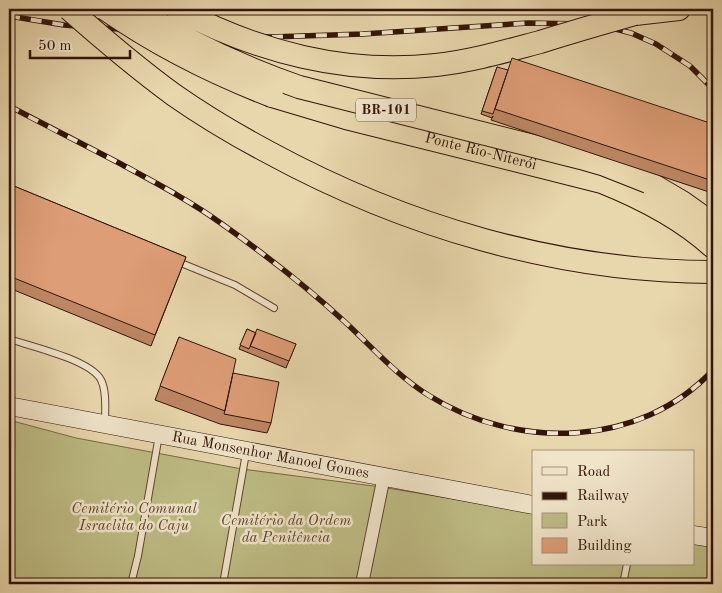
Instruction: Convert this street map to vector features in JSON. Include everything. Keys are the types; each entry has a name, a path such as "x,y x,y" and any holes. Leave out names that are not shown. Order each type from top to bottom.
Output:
{"highway":[{"path":"69,9 134,64 176,96 217,123 300,170 377,204 434,225 530,252 621,267 672,272 713,272"},
{"name":"Ponte Rio-Niterói","path":"105,9 129,26 170,50 244,85 308,108 602,182 639,198 671,215 713,247"},
{"name":"Ponte Rio-Niterói","path":"136,9 212,52 255,71 299,87 605,165 665,192 713,224"},
{"path":"177,9 224,31 295,56 341,65 390,68 437,65 485,57 642,11 679,9"}],"street":[{"name":"Rua Monsenhor Manoel Gomes","path":"9,406 532,505"},
{"path":"362,584 384,476"},
{"path":"694,535 713,538"}],"lane":[{"path":"171,258 235,285 274,308"},
{"path":"9,339 81,363 94,371 101,380 106,403 104,424"},
{"path":"131,584 160,434"},
{"path":"223,584 246,452"},
{"path":"623,584 627,566"}],"green space":[{"path":"9,420 76,438 242,469 381,487 532,512 532,566 694,566 694,542 713,546 713,584 9,584"}],"building":[{"path":"512,58 713,124 713,181 495,109"},
{"path":"497,67 508,70 493,114 482,111"},
{"path":"9,184 186,257 155,335 9,276"},
{"path":"247,329 256,333 249,349 240,345"},
{"path":"257,329 296,344 289,361 250,346"},
{"path":"179,337 236,359 225,411 160,386"},
{"path":"233,373 279,382 271,423 224,414"}],"railway":[{"path":"9,16 64,25 101,28 270,37 363,34 528,23 585,24 631,33 656,44 690,66 713,89"},
{"path":"9,106 145,177 210,215 316,296 405,379 428,395 463,413 500,426 538,432 576,433 614,427 650,415 683,396 713,370"}],"park label":[{"name":"Cemitério Comunal Israelita do Caju","path":"134,518"},
{"name":"Cemitério da Ordem da Penitência","path":"286,530"}]}
